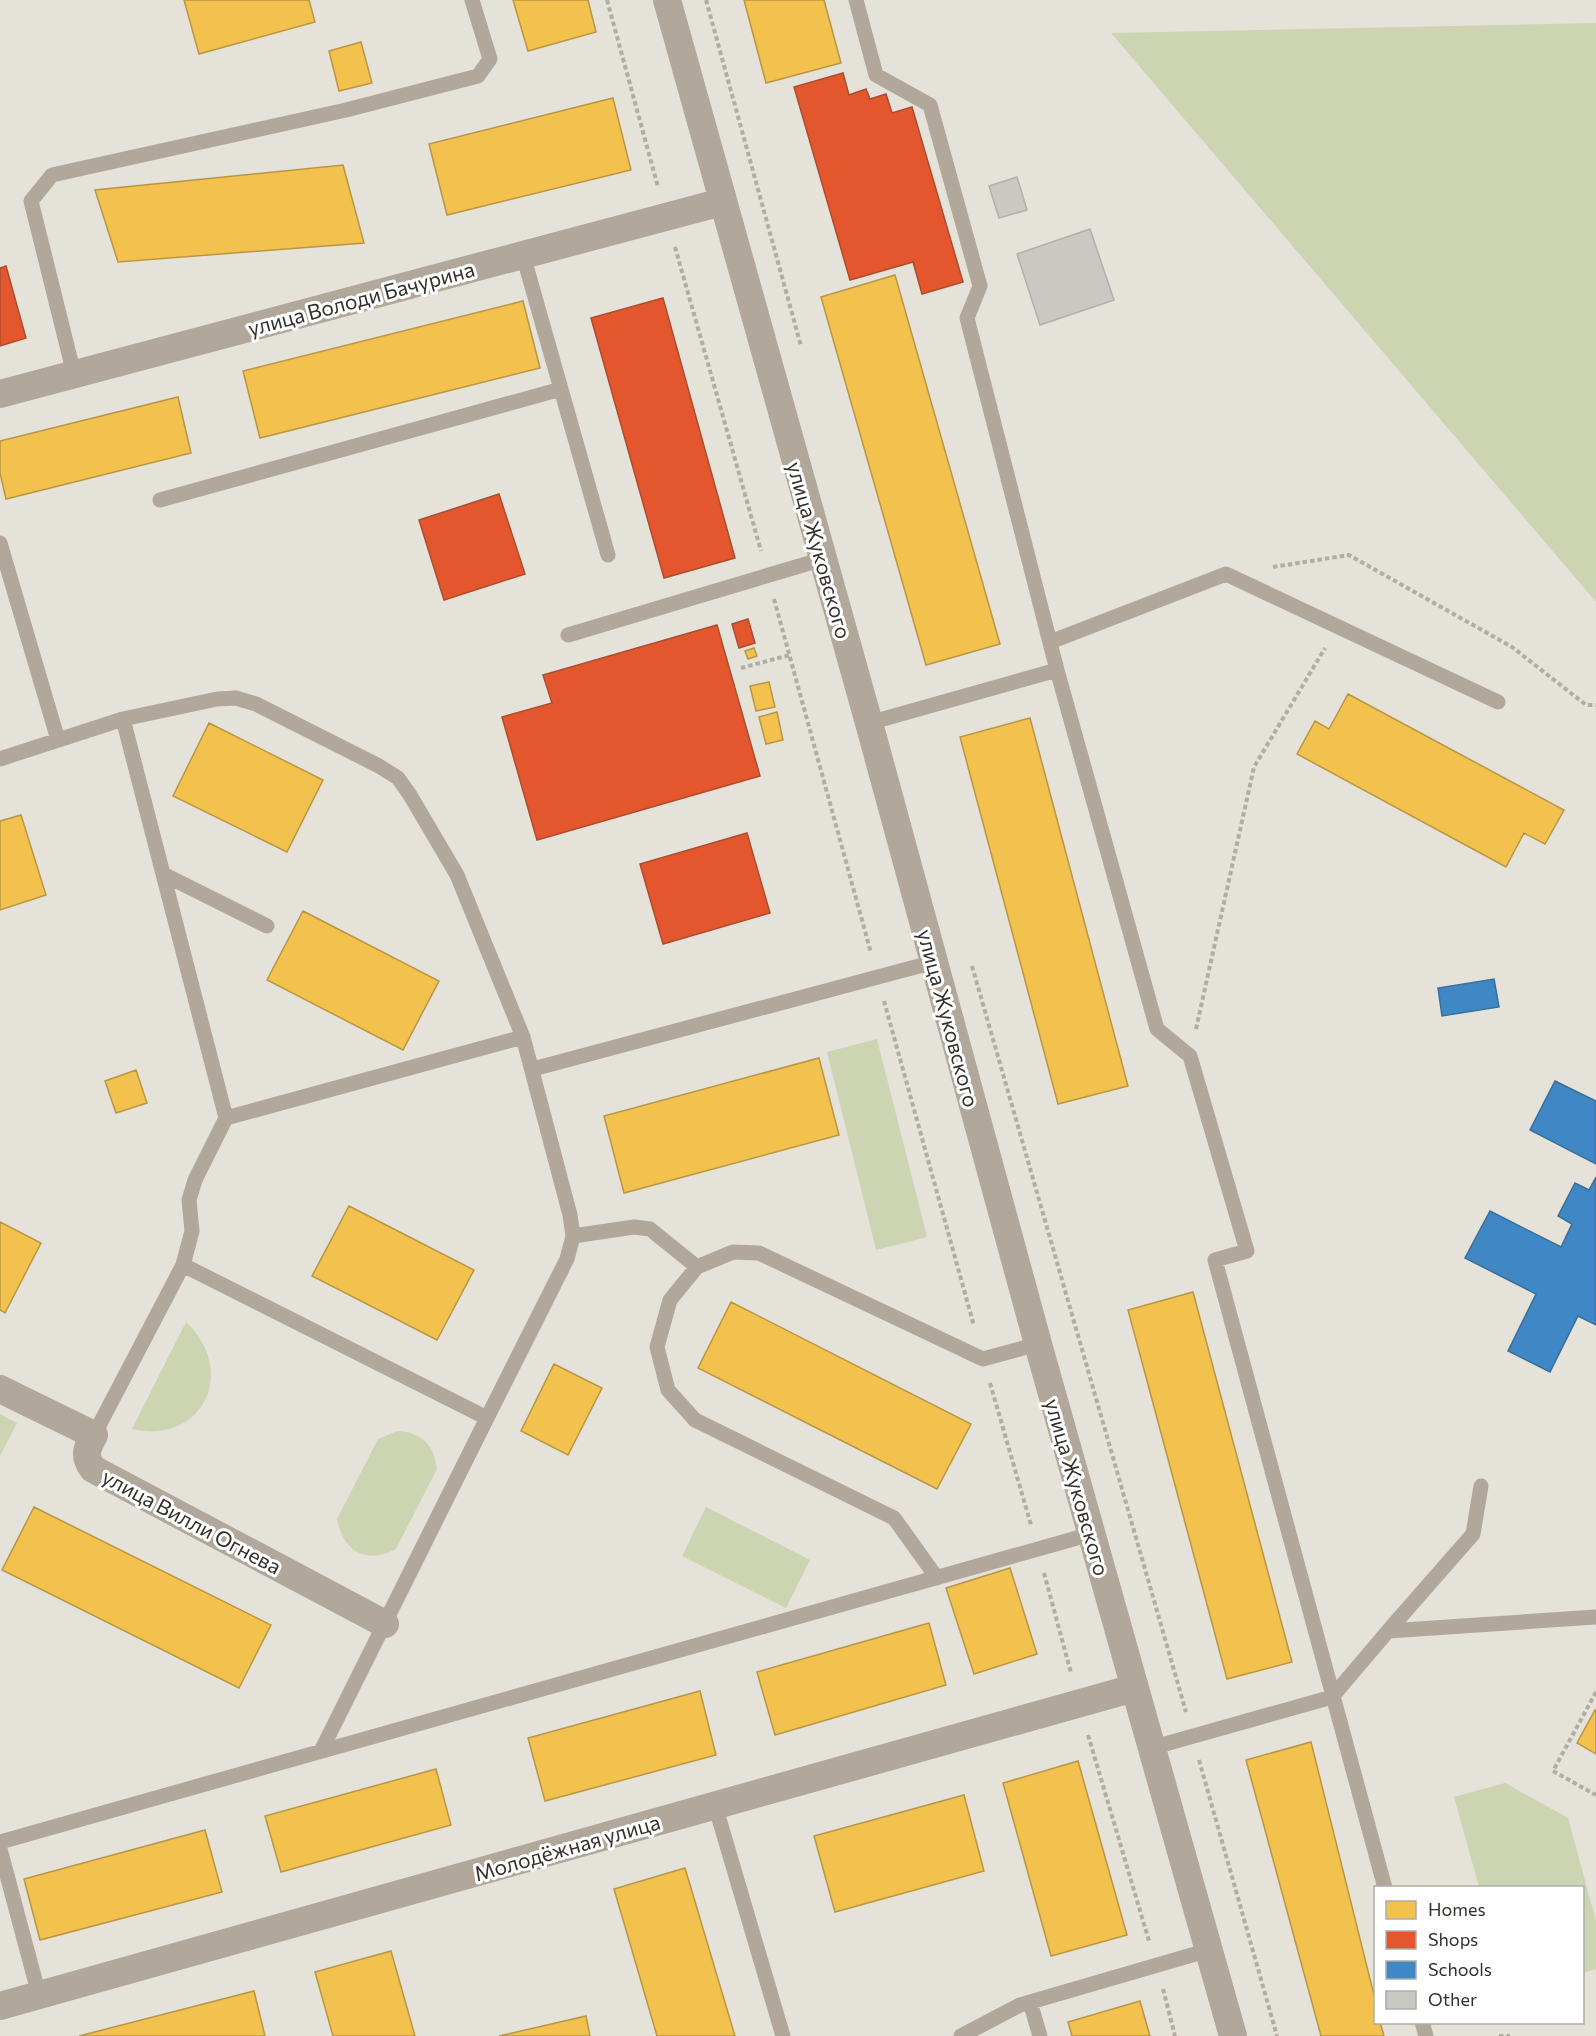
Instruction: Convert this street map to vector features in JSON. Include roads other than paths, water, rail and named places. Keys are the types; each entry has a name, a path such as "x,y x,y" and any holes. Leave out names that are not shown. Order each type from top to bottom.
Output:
{"street":[{"name":"улица Жуковского","path":"667,0 869,723 1038,1344 1233,2036"},
{"name":"улица Володи Бачурина","path":"0,394 722,202"},
{"path":"0,1389 94,1435"},
{"name":"улица Вилли Огнева","path":"94,1435 86,1449 87,1460 93,1469 385,1623"},
{"name":"Молодёжная улица","path":"0,2006 1134,1688"}],"lane":[{"path":"74,374 31,201 51,175 346,110 478,76 490,58 472,0"},
{"path":"856,0 876,75 930,105 980,286 967,318 1057,670 1157,1029 1190,1056 1247,1251 1215,1260 1385,1886"},
{"path":"523,255 608,555"},
{"path":"160,500 561,389"},
{"path":"1,552 58,740"},
{"path":"568,635 823,560"},
{"path":"1050,642 1226,574 1498,702"},
{"path":"869,723 1057,670"},
{"path":"0,759 123,720 217,699 236,698 256,704 398,778 457,875 523,1037 570,1215 573,1236 567,1259 321,1751"},
{"path":"94,1435 183,1265 192,1231 189,1200 195,1180 226,1118 123,720"},
{"path":"163,874 267,926"},
{"path":"533,1069 934,962"},
{"path":"226,1118 523,1037"},
{"path":"573,1236 634,1227 650,1229 697,1267"},
{"path":"937,1578 894,1518 695,1420 668,1390 657,1347 670,1300 697,1267 733,1252 759,1253 983,1359 1038,1344"},
{"path":"183,1265 487,1418"},
{"path":"1151,1748 1332,1697 1473,1534 1482,1486"},
{"path":"0,1842 1091,1534"},
{"path":"1388,1631 1596,1617"},
{"path":"715,1805 783,2036"},
{"path":"0,1849 39,1995"},
{"path":"961,2036 1030,2002 1209,1950"},
{"path":"1030,2002 1041,2036"}]}
